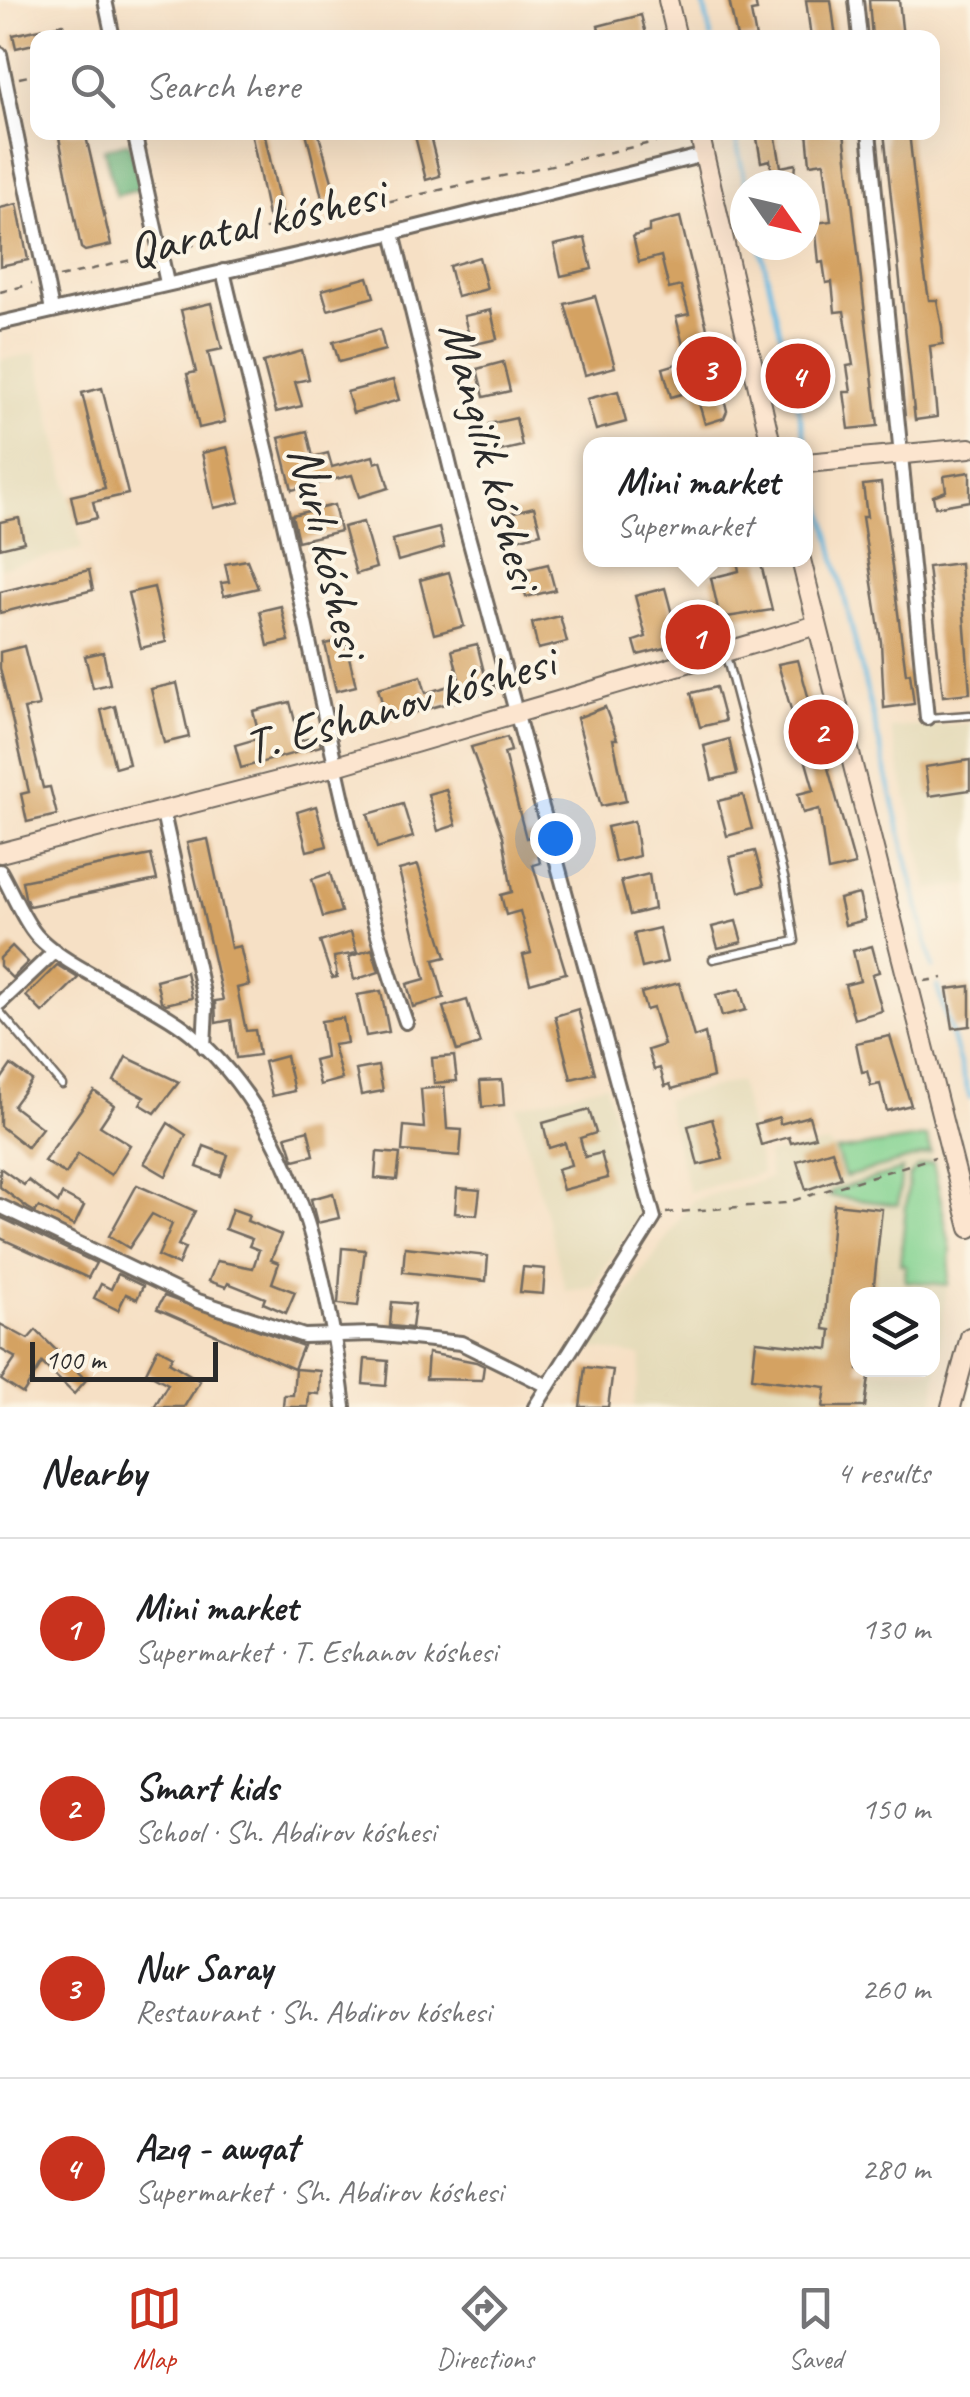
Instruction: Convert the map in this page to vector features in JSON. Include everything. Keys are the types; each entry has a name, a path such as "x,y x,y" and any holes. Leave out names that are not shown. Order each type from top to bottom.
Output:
{"main road":[{"path":"668,0 675,30"},
{"path":"694,140 704,155 770,437"},
{"path":"813,463 970,448"},
{"path":"802,567 970,1228"},
{"name":"T. Eshanov kóshesi","path":"0,852 336,766 817,625"},
{"path":"951,1407 970,1338"}],"street":[{"path":"105,0 111,30"},
{"path":"856,0 859,30"},
{"path":"0,54 52,310"},
{"path":"136,140 167,284"},
{"path":"870,140 927,718"},
{"name":"Qaratal kóshesi","path":"0,322 393,233 704,155"},
{"name":"Mangilik kóshesi","path":"393,233 458,498 653,1216"},
{"name":"Nurlı kóshesi","path":"223,272 336,766 384,961 406,1022"},
{"path":"163,813 206,1007 204,1047"},
{"path":"0,870 34,932 55,951 130,992 204,1047 268,1129 304,1211 336,1335 344,1407"},
{"path":"0,1003 55,951"},
{"path":"0,1206 198,1301 304,1336 461,1343 548,1386"},
{"path":"534,1407 653,1216"}],"lane":[{"path":"714,959 796,941 725,651"},
{"path":"927,718 970,715"},
{"path":"0,1012 62,1085"}],"path":[{"path":"6,82 30,76"},
{"path":"0,292 663,140"},
{"path":"925,980 943,978"},
{"path":"653,1216 785,1202 951,1153"}],"shaded area":[{"path":"36,353 82,549 0,568 0,360"},
{"path":"970,723 970,885 929,889 890,728"},
{"path":"739,1081 762,1173 689,1192 665,1100"},
{"path":"606,1084 639,1215 593,1286 566,1291 517,1107"},
{"path":"927,1137 951,1250 940,1346 940,1287 850,1287 850,1377 936,1377 933,1407 634,1407 642,1356 590,1348 693,1200 770,1178 767,1154 827,1144 836,1151"}],"green space":[{"path":"129,142 141,189 116,196 104,149"},
{"path":"927,1137 931,1153 845,1177 836,1151"},
{"path":"933,1162 951,1250 948,1285 905,1281 906,1265 900,1264 909,1177 917,1167"},
{"path":"902,1170 898,1205 829,1196 832,1191"}],"building":[{"path":"729,0 755,0 757,11 751,12 754,30 735,30"},
{"path":"806,0 831,0 835,30 810,30"},
{"path":"869,0 899,0 902,30 871,30"},
{"path":"641,15 645,30 599,30 598,26"},
{"path":"63,24 64,30 36,30"},
{"path":"30,31 30,45 16,48 13,35"},
{"path":"60,140 87,140 111,245 85,251 81,248"},
{"path":"253,140 266,140 282,213 268,216"},
{"path":"308,140 320,140 337,199 323,202"},
{"path":"416,140 431,140 440,176 426,180"},
{"path":"757,140 776,140 781,167 796,164 795,170 772,170 770,160 761,162"},
{"path":"808,140 845,140 878,426 849,429 844,392 851,392 847,366 853,365 844,311 835,312 832,282 826,283 823,262 819,260 820,222 831,221 824,162 810,164"},
{"path":"885,140 910,140 929,300 937,300 942,327 943,344 930,346 937,417 915,420"},
{"path":"17,204 28,260 0,266 0,208"},
{"path":"680,217 727,411 724,418 705,424 695,390 671,397 663,368 687,361 676,317 689,314 681,286 669,289 661,256 639,262 633,236 649,232 649,225"},
{"path":"585,238 592,269 561,276 554,245"},
{"path":"479,257 487,289 457,297 449,266"},
{"path":"368,277 374,297 328,310 322,290"},
{"path":"595,296 615,367 585,375 565,304"},
{"path":"211,303 222,349 208,352 225,422 199,428 187,374 196,372 181,310"},
{"path":"491,310 497,339 471,345 464,316"},
{"path":"380,329 385,350 339,362 333,342"},
{"path":"302,351 309,379 295,382 302,406 276,412 263,362"},
{"path":"503,362 510,391 484,397 477,369"},
{"path":"393,380 399,400 353,413 347,392"},
{"path":"102,388 128,494 93,502 97,518 77,523 71,496 105,488 82,393"},
{"path":"618,391 626,422 596,430 587,399"},
{"path":"516,418 522,446 496,452 489,424"},
{"path":"307,431 313,457 328,453 332,467 373,456 375,463 381,461 389,488 359,497 352,475 292,490 279,438"},
{"path":"227,447 240,502 214,508 202,453"},
{"path":"970,472 970,501 935,507 933,496 946,491 944,476"},
{"path":"881,483 906,674 910,673 914,704 884,708 881,642 862,517 867,517 863,485"},
{"path":"334,505 340,531 298,541 292,515"},
{"path":"534,507 541,533 512,540 506,514"},
{"path":"19,518 24,542 0,548 0,522"},
{"path":"363,522 376,568 356,574 343,527"},
{"path":"439,528 444,548 398,561 392,540"},
{"path":"247,560 258,588 224,596 221,583 229,582 225,564"},
{"path":"960,563 970,693 943,696 928,567"},
{"path":"548,564 555,590 526,597 520,571"},
{"path":"738,567 762,567 772,610 720,618 711,578 739,571"},
{"path":"89,570 93,590 0,613 0,592"},
{"path":"449,572 464,626 434,634 420,580"},
{"path":"154,587 166,642 141,648 128,593"},
{"path":"665,588 676,629 704,622 708,637 638,655 634,641 646,637 635,596"},
{"path":"281,606 289,641 268,646 260,611"},
{"path":"560,616 567,642 538,649 532,623"},
{"path":"345,640 356,686 336,691 325,644"},
{"path":"477,644 485,676 491,674 495,690 387,720 378,688 421,676 426,693 460,683 452,650"},
{"path":"24,646 39,706 24,709 43,788 50,787 57,815 27,822 21,794 29,792 0,668 0,652"},
{"path":"103,652 110,684 93,688 85,656"},
{"path":"798,660 855,865 828,871 819,809 803,813 798,794 814,790 778,664"},
{"path":"177,683 189,737 164,743 151,689"},
{"path":"716,687 725,721 700,727 691,693"},
{"path":"290,702 300,741 318,736 321,746 241,768 235,745 260,738 253,711"},
{"path":"115,706 129,764 115,768 101,710"},
{"path":"605,707 617,739 613,739 626,801 601,806 577,718"},
{"path":"507,737 511,751 504,753 526,838 534,836 540,863 533,865 566,973 530,983 523,955 531,953 520,911 506,915 501,895 512,892 503,836 471,747"},
{"path":"729,739 737,774 712,780 704,746"},
{"path":"970,760 970,790 929,796 925,767"},
{"path":"446,789 456,825 438,831 428,794"},
{"path":"743,795 752,829 727,836 718,801"},
{"path":"403,804 413,837 377,848 368,814"},
{"path":"316,806 327,846 307,851 297,812"},
{"path":"634,821 639,856 615,862 607,827"},
{"path":"208,839 231,948 240,946 249,985 237,988 246,1031 255,1030 259,1055 236,1058 231,1020 216,1023 215,1001 223,1000 187,843"},
{"path":"755,851 764,885 739,892 730,857"},
{"path":"151,855 157,880 29,906 25,897 22,881"},
{"path":"418,865 446,957 434,960 444,998 413,1007 407,984 425,979 399,870"},
{"path":"330,873 341,912 323,917 312,879"},
{"path":"649,874 654,909 630,915 621,881"},
{"path":"859,894 865,920 845,925 839,899"},
{"path":"736,921 742,942 718,948 712,927"},
{"path":"659,928 667,962 642,968 634,934"},
{"path":"351,932 357,953 334,957 337,977 332,978 320,942"},
{"path":"12,946 28,962 12,978 0,966 0,958"},
{"path":"872,946 879,972 872,974 882,1011 854,1019 845,985 860,981 853,951"},
{"path":"372,949 379,972 354,980 349,957"},
{"path":"57,965 78,978 43,1013 26,996"},
{"path":"186,972 192,998 166,1004 161,1001 156,980"},
{"path":"679,983 694,1037 705,1033 713,1077 672,1089 670,1084 665,1086 660,1068 654,1070 648,1050 664,1045 653,1008 646,1010 641,993"},
{"path":"970,986 970,1026 953,1028 947,989"},
{"path":"740,989 746,1010 722,1016 716,995"},
{"path":"381,991 389,1032 366,1036 357,995"},
{"path":"467,1000 480,1044 457,1051 443,1007"},
{"path":"578,1009 595,1073 571,1079 555,1016"},
{"path":"343,1018 347,1043 333,1045 342,1079 320,1085 314,1060 326,1057 321,1021"},
{"path":"890,1036 911,1105 887,1111 880,1084 871,1086 867,1071 862,1072 856,1043"},
{"path":"286,1056 294,1091 272,1096 264,1062"},
{"path":"454,1056 457,1081 434,1083 432,1058"},
{"path":"126,1057 179,1082 155,1113 140,1104 144,1097 114,1081"},
{"path":"11,1065 32,1080 13,1106 42,1128 27,1147 0,1126 0,1081"},
{"path":"378,1066 383,1091 361,1095 356,1070"},
{"path":"502,1080 504,1105 482,1107 480,1081"},
{"path":"444,1087 447,1129 462,1130 460,1156 402,1151 404,1126 424,1128 421,1089"},
{"path":"94,1091 114,1105 100,1126 130,1145 111,1175 78,1154 66,1174 44,1161"},
{"path":"589,1110 596,1133 580,1138 585,1157 601,1153 608,1178 563,1190 557,1169 571,1165 565,1143 549,1148 543,1123"},
{"path":"809,1116 815,1137 791,1143 789,1137 761,1145 755,1124 779,1117 780,1124"},
{"path":"712,1119 723,1159 698,1165 688,1126"},
{"path":"168,1123 186,1135 166,1176 144,1163"},
{"path":"308,1130 314,1155 294,1160 286,1136"},
{"path":"204,1146 228,1155 221,1176 197,1167"},
{"path":"832,1150 841,1178 806,1190 797,1161"},
{"path":"377,1152 400,1154 397,1180 375,1178"},
{"path":"0,1168 24,1185 28,1180 58,1203 62,1194 84,1206 74,1226 39,1207 35,1212 0,1187"},
{"path":"137,1185 195,1211 178,1245 185,1248 178,1265 158,1256 172,1224 152,1214 129,1248 109,1236"},
{"path":"457,1188 480,1190 477,1215 455,1213"},
{"path":"333,1193 339,1218 317,1223 311,1199"},
{"path":"834,1204 882,1209 874,1287 850,1287 850,1377 869,1377 865,1407 823,1407 826,1387 752,1378 756,1341 829,1349 831,1330 824,1329"},
{"path":"232,1209 249,1215 247,1221 281,1235 271,1260 279,1263 272,1283 295,1292 286,1313 263,1303 265,1298 228,1283 226,1287 209,1281 217,1261 253,1268 259,1250 249,1246 252,1239 225,1229"},
{"path":"0,1217 96,1263 88,1278 0,1238"},
{"path":"405,1247 488,1256 486,1281 403,1272"},
{"path":"342,1248 365,1250 358,1306 338,1304"},
{"path":"523,1267 545,1269 543,1294 520,1292"},
{"path":"118,1274 143,1286 137,1299 126,1294 118,1310 94,1298 101,1284 111,1289"},
{"path":"164,1296 303,1346 294,1369 157,1309"},
{"path":"392,1302 415,1304 412,1328 390,1326"},
{"path":"0,1324 28,1339 36,1330 86,1380 74,1394 42,1363 23,1394 1,1380 16,1358 0,1349"},
{"path":"158,1348 173,1356 169,1362 200,1381 184,1407 154,1407 168,1384 146,1372"},
{"path":"428,1353 484,1366 482,1380 426,1379"},
{"path":"365,1359 388,1361 386,1386 363,1384"},
{"path":"585,1367 613,1370 608,1407 580,1407"},
{"path":"295,1369 320,1371 319,1394 309,1393 308,1407 283,1407 284,1395 293,1395"}],"waterway":[{"path":"703,0 709,30"},
{"path":"736,140 743,170"},
{"path":"764,260 805,437"},
{"path":"817,482 933,968"},
{"path":"937,986 970,1098"}],"place":[{"name":"Nur Saray","path":"709,369"},
{"name":"Azıq - awqat","path":"798,376"},
{"name":"Mini market","path":"698,637"},
{"name":"Smart kids","path":"821,732"}]}
